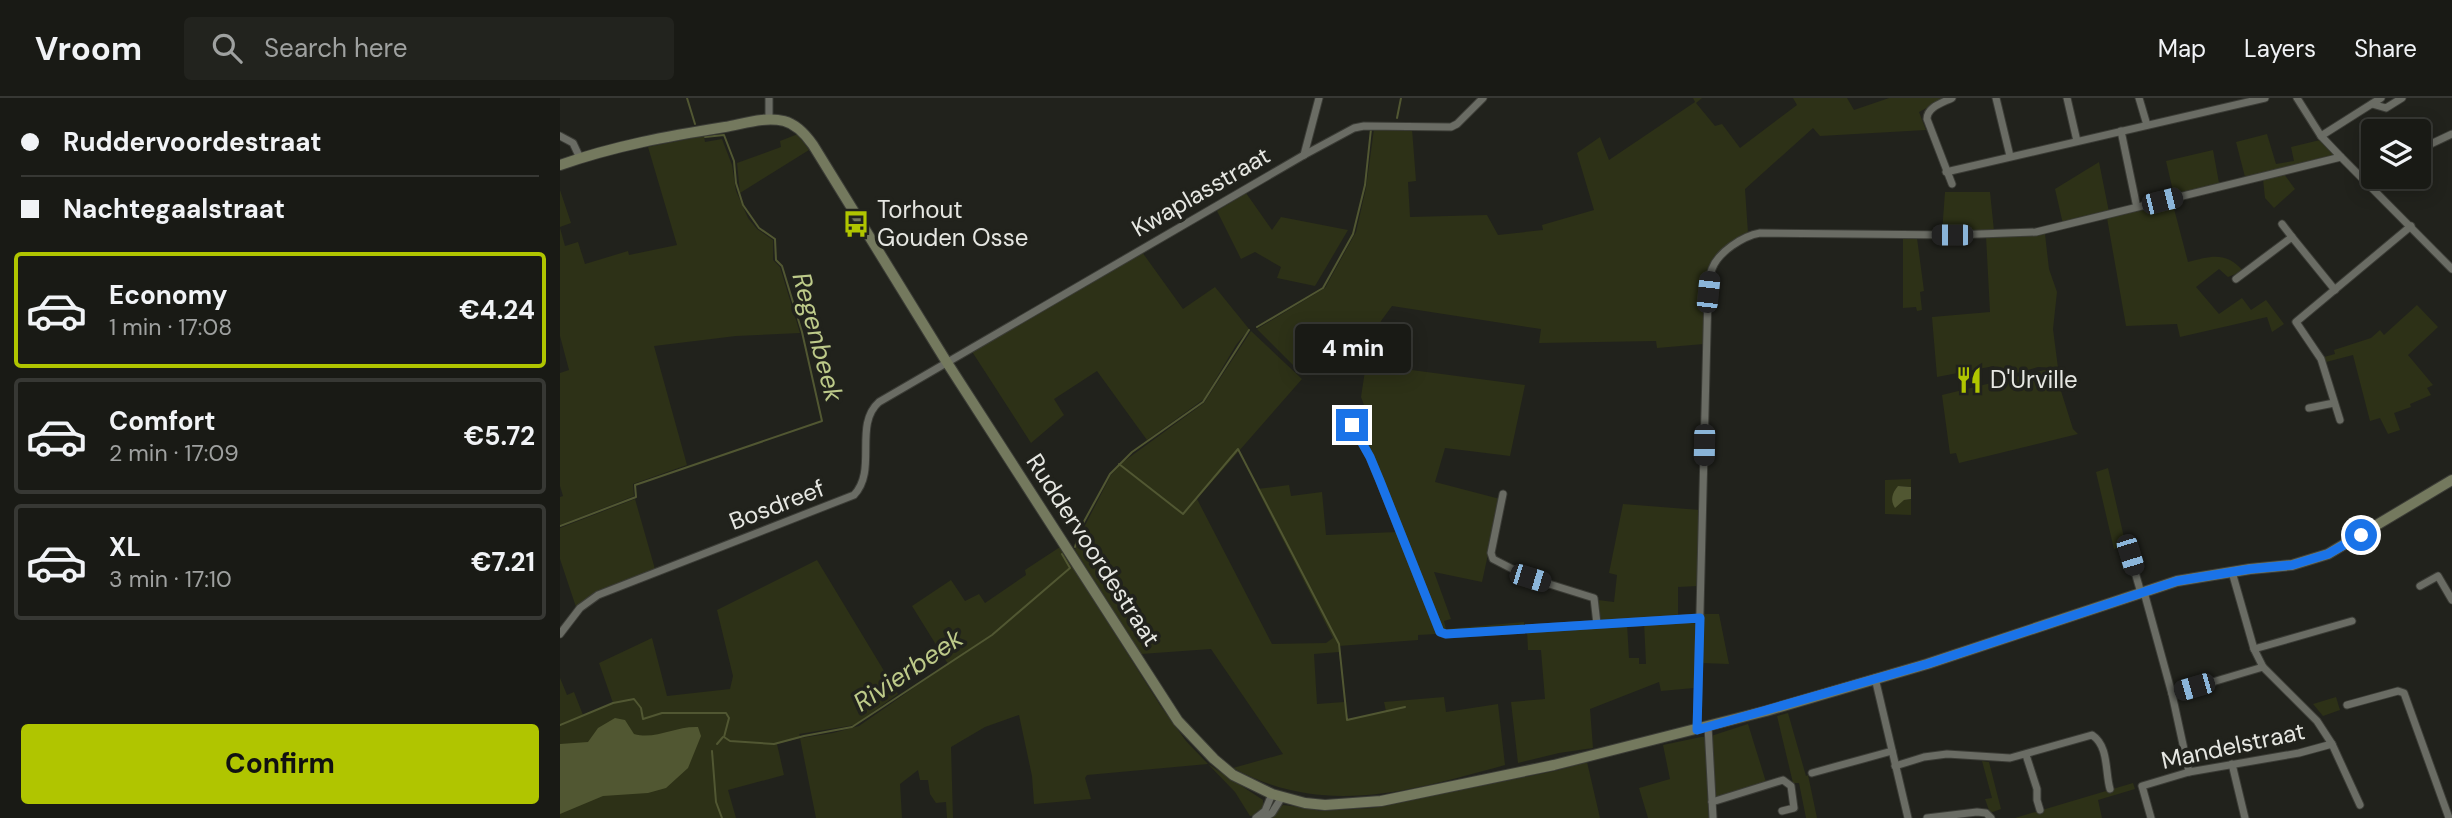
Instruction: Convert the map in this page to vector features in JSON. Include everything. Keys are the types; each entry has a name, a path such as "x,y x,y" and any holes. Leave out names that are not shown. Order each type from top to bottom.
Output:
{"street":[{"path":"560,165 636,142 764,120 769,98"},
{"path":"1304,155 1319,98"},
{"name":"Kwaplasstraat","path":"946,361 1354,128 1451,127 1483,98"},
{"path":"1952,98 1927,114 1952,184"},
{"path":"1996,98 2010,156"},
{"path":"2067,98 2077,141"},
{"path":"2139,98 2147,125"},
{"path":"1947,172 2265,98"},
{"path":"2297,98 2321,136 2361,177"},
{"path":"2321,136 2381,98"},
{"path":"2372,104 2386,108 2402,98"},
{"name":"Ruddervoordestraat","path":"764,120 785,121 806,136 946,361 1178,722 1233,775 1277,796 1305,803 1371,803 1513,772 1552,758 1596,753 1702,728 2024,633 2177,581 2292,565 2328,554 2452,480"},
{"path":"2121,131 2136,203"},
{"path":"2431,144 2452,134"},
{"path":"560,136 573,144 580,158"},
{"path":"1713,818 1702,728 1700,618 1710,275 1718,259 1742,239 1760,233 1952,235 2036,232 2341,158"},
{"path":"2374,189 2452,269"},
{"path":"2282,224 2335,290"},
{"path":"2340,420 2321,359 2296,322 2411,226"},
{"path":"2236,279 2292,237"},
{"name":"Bosdreef","path":"560,634 580,608 598,595 854,495 863,478 868,422 872,409 946,361"},
{"path":"2309,408 2334,403"},
{"path":"1352,425 1370,457 1440,632 1446,634 1700,618"},
{"path":"1503,494 1491,553 1493,559 1530,578 1594,598 1597,624"},
{"path":"2130,555 2172,694 2189,772"},
{"path":"2232,572 2254,649 2263,667 2317,721 2332,744 2360,805"},
{"path":"2420,586 2438,576 2452,600"},
{"path":"2254,649 2352,621"},
{"path":"2172,694 2263,667"},
{"path":"1875,678 1908,818"},
{"path":"2347,705 2398,691 2404,693 2450,815"},
{"path":"1895,766 1936,754 2010,758 2092,735 2099,739 2110,789"},
{"name":"Mandelstraat","path":"2151,818 2142,786 2189,772 2300,753 2332,744"},
{"path":"1812,773 1892,751"},
{"path":"2026,755 2037,789 2040,810"},
{"path":"2232,764 2245,818"},
{"path":"1712,802 1783,780 1791,786 1794,808 1782,811"},
{"path":"1256,818 1277,796"},
{"path":"1264,818 1272,813 1277,796"},
{"path":"1927,818 1977,812 1986,813 1991,818"}],"shaded area":[{"path":"1693,98 1702,98 1696,103 1715,126 1722,124 1740,148 1797,105 1793,98 1847,98 1854,110 1889,98 1946,98 1919,112 1926,130 1820,136 1813,128 1745,189 1748,233 1711,264 1704,344 1657,348 1656,341 1539,343 1541,329 1392,306 1381,321 1369,355 1352,350 1336,340 1303,375 1257,329 1325,288 1356,232 1366,188 1374,129 1412,129 1416,181 1408,182 1410,217 1487,215 1498,235 1543,230 1542,225 1594,210 1577,153 1600,137 1609,160 1695,102"},
{"path":"798,134 809,150 740,193 737,163 781,147 780,141"},
{"path":"2267,134 2276,164 2294,161 2291,147 2320,140 2334,156 2245,177 2236,142"},
{"path":"704,136 705,142 722,139 732,165 736,191 748,218 757,229 773,240 773,260 780,267 800,333 736,336 654,346 687,465 633,484 634,496 560,525 560,497 563,496 560,486 560,373 569,370 560,336 560,228 565,246 578,242 585,264 628,251 629,255 677,245 648,147"},
{"path":"2213,150 2219,183 2174,195 2166,161"},
{"path":"2099,162 2109,212 2063,224 2055,189"},
{"path":"2284,174 2295,189 2274,208 2265,198 2263,179"},
{"path":"560,190 571,223 560,227"},
{"path":"1945,192 1990,192 1994,231 1942,233"},
{"path":"1246,193 1272,230 1281,217 1348,230 1315,286 1277,278 1281,267 1255,252 1241,259 1217,211"},
{"path":"2172,201 2188,262 2218,257 2230,260 2243,271 2228,277 2219,269 2196,287 2219,314 2242,298 2251,310 2266,300 2284,324 2272,332 2267,317 2180,337 2177,324 2126,326 2107,218"},
{"path":"2045,234 2049,269 2057,292 2053,329 2058,368 2038,367 2006,376 2004,370 1995,372 1994,366 1937,377 1932,317 1990,312 1986,236"},
{"path":"1903,237 1917,238 1924,291 1920,292 1922,310 1917,311 1916,307 1903,308"},
{"path":"1142,252 1183,309 1215,287 1249,329 1236,345 1204,399 1147,440 1097,371 1054,399 1064,415 1031,443 971,350"},
{"path":"2417,305 2438,327 2408,355 2433,385 2427,388 2431,395 2394,413 2400,430 2388,434 2380,418 2370,421 2353,355 2326,362 2324,357 2335,354 2334,350 2371,338 2380,330 2384,335"},
{"path":"1251,331 1302,379 1197,499 1272,644 1326,643 1333,638 1257,489 1289,485 1291,496 1322,492 1326,535 1397,532 1436,634 1418,635 1418,640 1339,646 1339,652 1314,654 1317,704 1344,702 1348,719 1386,711 1384,702 1444,697 1446,712 1498,704 1505,765 1401,791 1334,796 1301,792 1267,783 1233,768 1283,754 1211,649 1141,654 1075,550 1111,475 1123,462 1204,403"},
{"path":"1366,364 1525,385 1510,456 1445,448 1435,482 1500,499 1482,582 1434,572 1451,619 1444,621 1446,629 1524,622 1525,628 1443,634 1381,474 1353,423 1368,416 1361,397"},
{"path":"2044,370 2055,372 2073,429 2078,434 1959,463 1956,453 1950,454 1942,395"},
{"path":"2108,468 2126,546 2114,549 2096,472"},
{"path":"1911,479 1911,487 1899,486 1904,500 1911,499 1911,515 1885,514 1885,480"},
{"path":"1898,486 1911,487 1911,499 1904,500 1895,508 1892,497"},
{"path":"635,499 655,569 589,597 576,607 560,559 560,528"},
{"path":"1623,504 1700,510 1698,586 1678,587 1678,616 1601,620 1598,600 1614,602 1617,575 1609,573"},
{"path":"1060,547 1160,705 1186,741 1208,764 1087,775 1085,778 1091,799 1034,804 1032,776 1019,715 985,727 951,747 953,818 947,818 946,802 936,803 930,794 928,780 920,780 918,770 900,784 902,818 816,818 800,738 777,744 784,775 728,790 736,818 560,818 560,678 567,695 574,692 583,715 613,703 599,663 652,638 667,696 730,689 733,676 717,610 817,560 898,694 855,725 799,734 801,738 833,733 859,726 948,664 912,606 951,580 965,601 979,594 985,603 1026,575 1025,570"},
{"path":"1702,614 1719,614 1729,664 1701,663"},
{"path":"1644,622 1696,624 1694,688 1661,691 1659,682 1590,709 1593,748 1518,763 1511,702 1545,699 1541,650 1528,650 1527,631 1627,624 1629,658 1639,658 1639,664 1646,664"},
{"path":"2336,697 2340,710 2323,716 2313,704"},
{"path":"1788,713 1806,776 1808,775 1817,818 1806,818 1799,783 1793,783 1777,716"},
{"path":"615,718 625,720 634,734 642,735 698,727 701,736 688,768 666,788 648,793 603,796 560,814 560,744 588,742 598,728"},
{"path":"1748,724 1766,782 1716,799 1711,736"},
{"path":"1704,737 1705,742 1709,818 1648,818 1639,788 1670,779 1663,745"},
{"path":"1982,761 1989,762 2001,809 1990,813 1985,799 1992,798"},
{"path":"1587,762 1600,818 1269,818 1283,805 1318,811 1373,808"},
{"path":"1208,764 1263,800 1263,808 1257,815 1250,816 1235,792"},
{"path":"2133,783 2135,789 2098,800 2102,818 2015,818"}],"waterway":[{"name":"Regenbeek","path":"687,98 695,124"},
{"name":"Rivierbeek","path":"1397,118 1401,98"},
{"name":"Rivierbeek","path":"1257,327 1323,288 1353,234 1365,185 1371,129"},
{"name":"Regenbeek","path":"560,526 636,497 635,485 822,421 802,332 782,266 776,260 775,239 759,228 743,205 736,183 734,161 724,135 705,137"},
{"name":"Rivierbeek","path":"1075,547 1081,527 1110,474 1132,452 1203,402 1249,330"},
{"path":"1119,464 1183,514 1238,449 1339,644 1347,720 1405,707"},
{"name":"Rivierbeek","path":"560,725 613,703 634,699 641,708 643,719 662,713 726,713 729,718 724,737 730,741 774,744 852,727 992,635 1070,568 1062,554"},
{"path":"717,744 723,737"},
{"path":"712,751 716,802 722,818"}],"place":[{"name":"Torhout Gouden Osse","path":"856,224"},
{"name":"D'Urville","path":"1969,380"}],"route":[{"path":"1352,425 1370,457 1440,632 1446,634 1700,618 1697,730 1927,664 2177,581 2292,565 2328,554 2361,535"}]}
